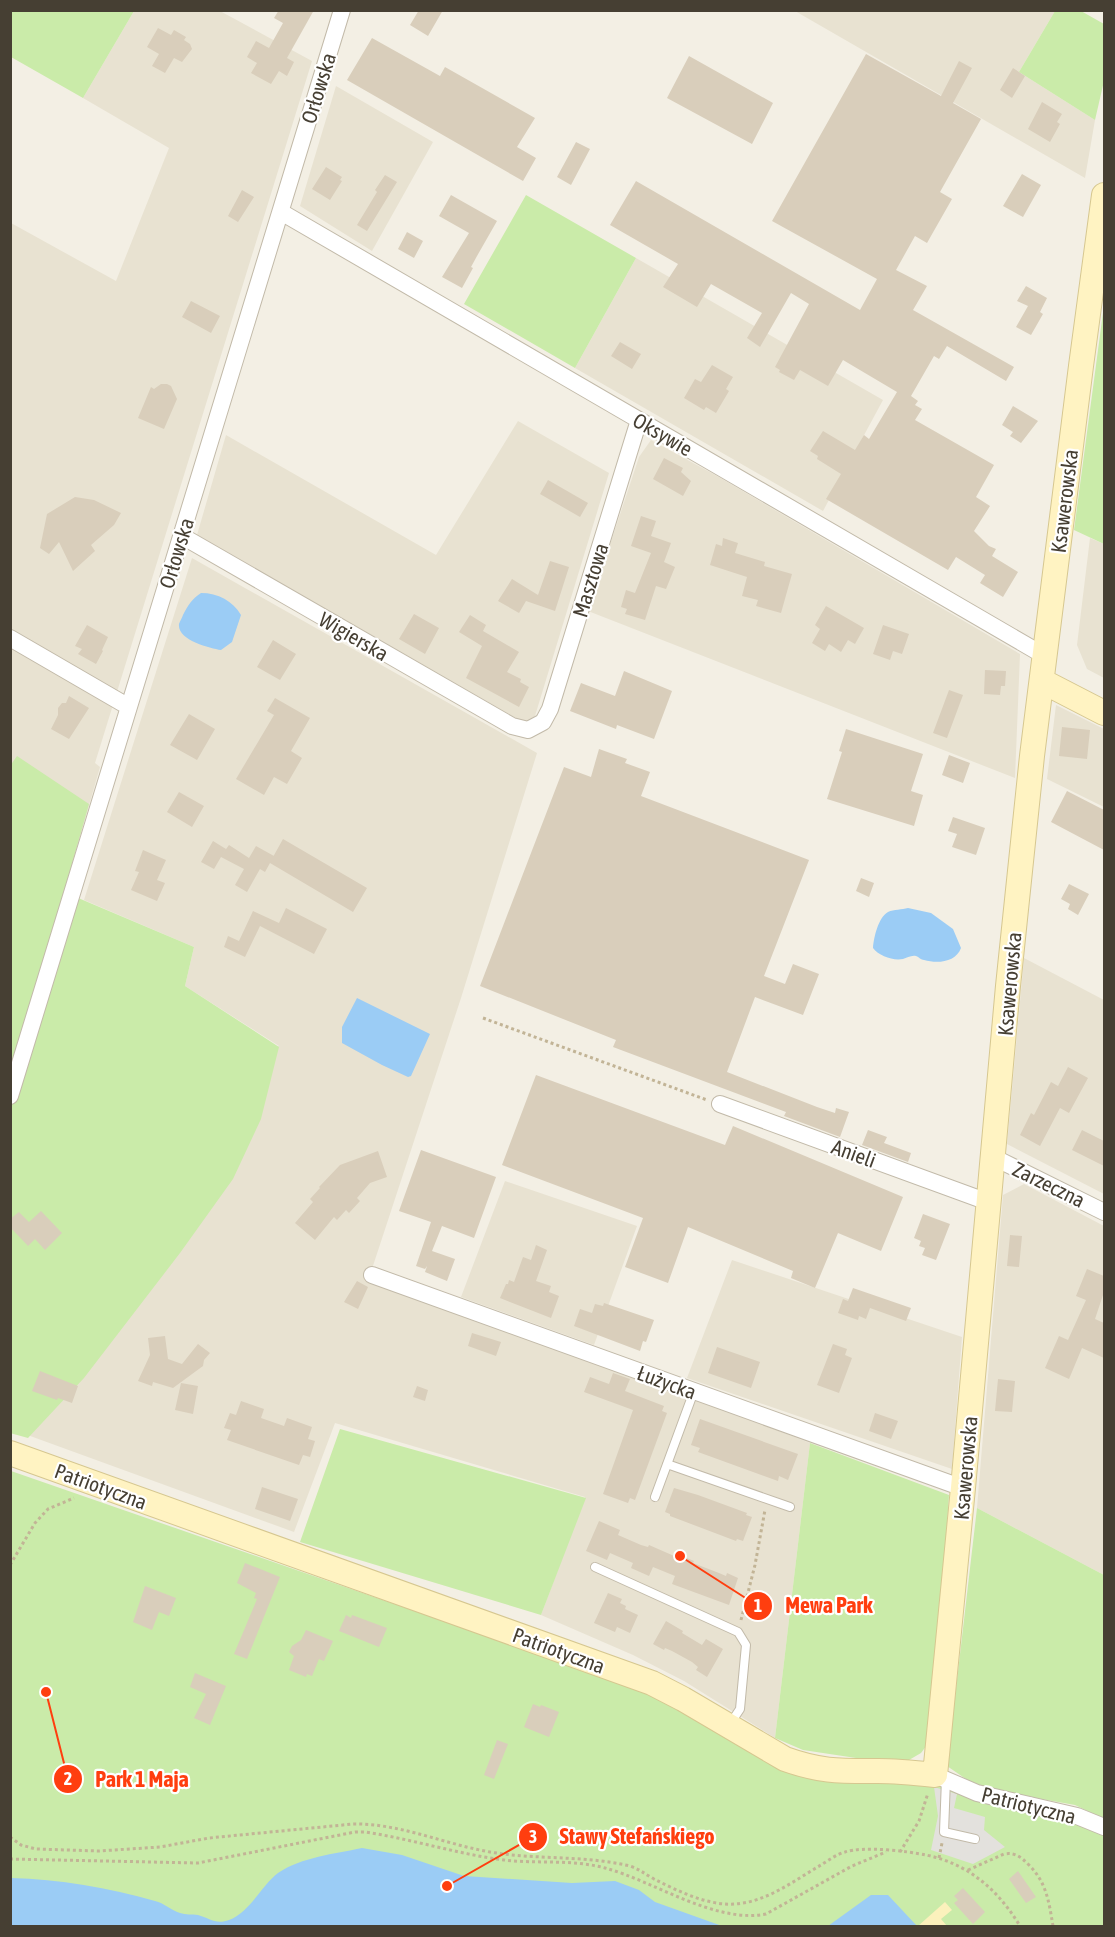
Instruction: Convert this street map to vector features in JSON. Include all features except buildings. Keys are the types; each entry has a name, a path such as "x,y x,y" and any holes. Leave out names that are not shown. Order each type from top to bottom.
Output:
{"street":[{"name":"Orłowska","path":"10,1096 342,10"},
{"name":"Ksawerowska","path":"940,1777 938,1760 1008,986 1045,656 1104,195"},
{"name":"Oksywie","path":"281,212 1045,656"},
{"name":"Masztowa","path":"528,730 543,722 550,709 639,420"},
{"name":"Wigierska","path":"182,536 502,721 519,729 528,730"},
{"path":"10,638 129,707"},
{"path":"1042,681 1104,713"},
{"name":"Anieli","path":"720,1104 988,1202"},
{"name":"Zarzeczna","path":"993,1157 1104,1212"},
{"name":"Łużycka","path":"372,1275 963,1488"},
{"name":"Patriotyczna","path":"10,1453 652,1683 785,1760 831,1771 880,1771 940,1777 977,1793 1077,1816 1104,1827"}],"lane":[{"path":"655,1497 694,1391"},
{"path":"667,1464 790,1507"},
{"path":"595,1567 738,1632 742,1636 746,1646 740,1709 729,1726"},
{"path":"940,1777 944,1832 975,1839"}],"path":[{"path":"483,1018 720,1104"},
{"path":"10,1566 35,1523 48,1509 70,1500 97,1484"},
{"path":"741,1622 755,1565 767,1499"},
{"path":"900,1852 919,1821 940,1777"},
{"path":"10,1837 21,1845 36,1849 99,1851 160,1847 220,1837 363,1823 396,1828 490,1852 578,1859 632,1867 706,1900 729,1904 738,1904 765,1896 845,1851 900,1852 939,1858 968,1870 997,1894 1020,1926"},
{"path":"10,1859 198,1863 355,1832 365,1832 498,1859 604,1868 701,1905 730,1914 754,1916 766,1914 852,1866 888,1852"},
{"path":"939,1858 944,1832"},
{"path":"968,1870 1004,1854 1019,1856 1036,1872 1044,1884 1053,1926"}],"shaded area":[{"path":"134,11 220,11 312,61 95,763 100,767 11,1063 11,223 116,281 169,148 83,98"},
{"path":"795,11 1055,11 1019,72 1095,120 1085,178"},
{"path":"336,86 433,142 372,251 300,206"},
{"path":"636,258 883,400 823,511 575,368"},
{"path":"518,421 609,473 535,716 529,721 521,721 197,535 226,435 436,555"},
{"path":"651,440 717,476 1020,654 1015,778 588,611 639,457"},
{"path":"1090,538 1104,544 1104,678 1087,669 1077,645"},
{"path":"192,558 537,753 461,998 368,1281 691,1397 810,1443 775,1738 684,1681 633,1655 541,1615 585,1497 335,1423 294,1532 11,1429 10,1160 279,1046 185,986 194,947 84,900"},
{"path":"1056,705 1104,729 1104,807 1047,779"},
{"path":"1024,958 1104,1000 1104,1194 1007,1144"},
{"path":"505,1181 637,1226 594,1345 461,1297"},
{"path":"1024,1184 1104,1226 1104,1575 977,1508 1003,1195"},
{"path":"732,1260 962,1337 952,1469 687,1378"},
{"path":"934,1787 957,1794 954,1808 985,1817 984,1830 1005,1847 973,1864 931,1850 938,1816"}],"green space":[{"path":"11,10 134,11 83,98 11,57"},
{"path":"1055,11 1081,11 1104,24 1104,81 1095,120 1019,72"},
{"path":"526,195 636,258 575,368 464,304"},
{"path":"1104,305 1104,544 1074,530"},
{"path":"17,756 89,804 64,892 194,947 185,986 279,1047 261,1119 233,1179 180,1253 84,1378 28,1438 10,1433 10,766"},
{"path":"340,1429 586,1498 541,1615 300,1542"},
{"path":"810,1443 949,1495 933,1737 921,1753 909,1760 876,1761 803,1750 775,1738"},
{"path":"11,1471 671,1700 776,1764 942,1784 971,1798 1000,1808 1082,1822 1104,1834 1104,1926 11,1926"},
{"path":"977,1508 1104,1575 1104,1819 1075,1805 979,1788 947,1766"}],"sand":[{"path":"945,1902 952,1910 941,1919 947,1926 918,1926"}],"water":[{"path":"201,593 213,594 224,599 241,615 232,642 221,650 195,642 183,635 180,630 179,624 187,608"},
{"path":"908,908 931,913 953,929 961,948 959,953 946,961 935,962 923,960 917,956 891,959 876,951 873,948 874,939 882,919 890,911"},
{"path":"357,998 430,1034 411,1076 408,1077 382,1065 342,1043 342,1027"},
{"path":"362,1848 402,1855 464,1876 572,1883 615,1881 639,1890 655,1902 722,1926 11,1926 11,1878 66,1882 102,1888 158,1902 180,1913 198,1915 220,1922 229,1920 243,1911 272,1878 287,1868 318,1857"},
{"path":"871,1895 888,1895 917,1926 828,1926"}],"place":[{"name":"Mewa Park","path":"680,1556"},
{"name":"Park 1 Maja","path":"46,1692"},
{"name":"Stawy Stefańskiego","path":"447,1886"}]}
